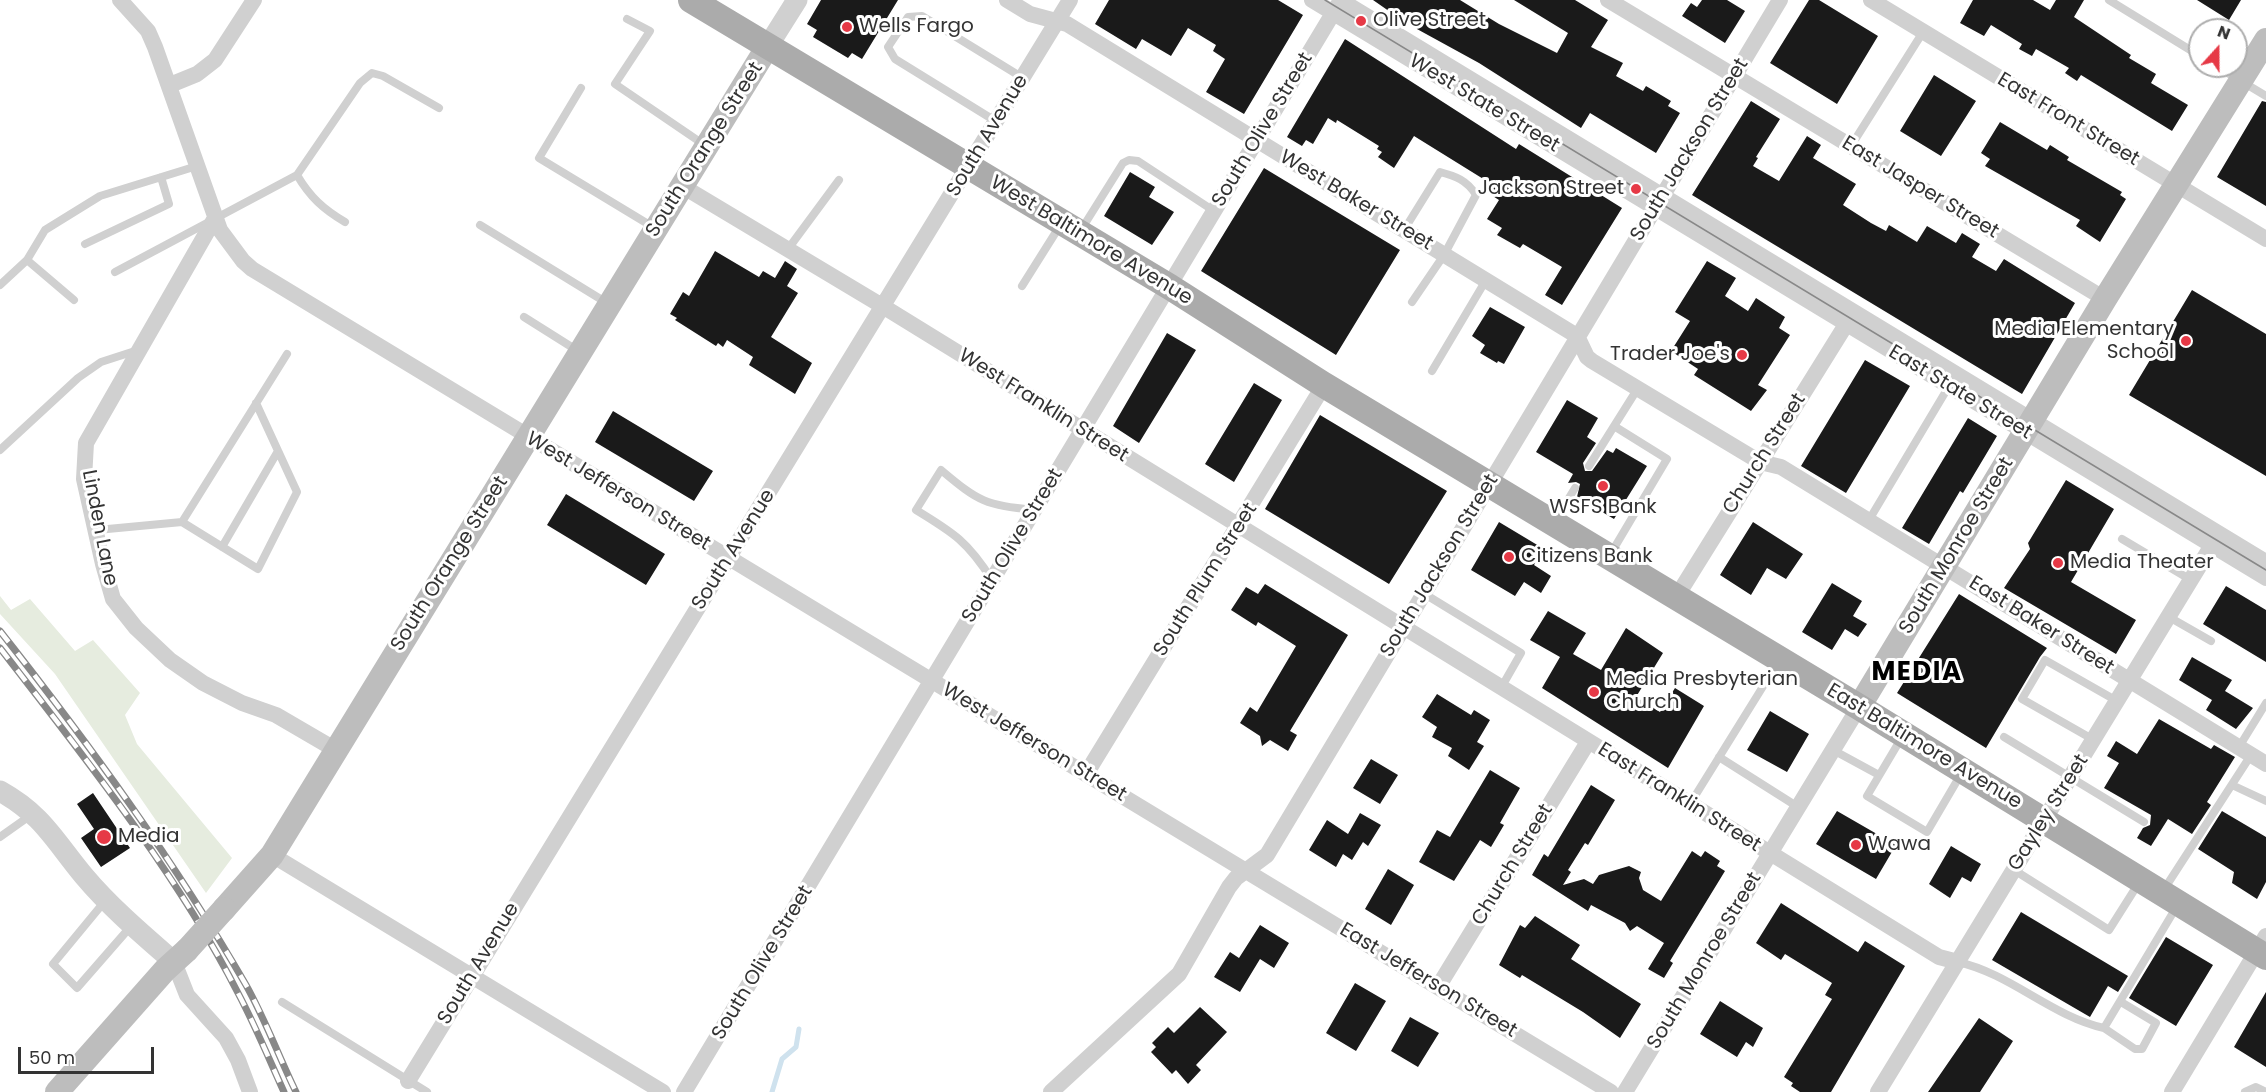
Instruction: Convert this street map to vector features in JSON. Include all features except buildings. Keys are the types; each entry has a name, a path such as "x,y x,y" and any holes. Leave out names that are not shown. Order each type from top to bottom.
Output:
{"main road":[{"name":"West Baltimore Avenue","path":"691,0 1170,287 1324,385 1490,483"},
{"name":"South Monroe Street","path":"1859,707 2030,427 2105,299 2266,40"},
{"name":"South Orange Street","path":"57,1092 272,855 768,46"},
{"name":"East Baltimore Avenue","path":"1490,483 2140,880 2263,948"}],"street":[{"name":"West Jefferson Street","path":"120,0 148,31 170,85 215,218 229,243 252,269 1245,870"},
{"path":"170,85 197,74 215,60 254,0"},
{"name":"South Orange Street","path":"768,46 796,0"},
{"name":"West Baker Street","path":"1007,0 1037,16 1058,20 1577,336"},
{"name":"South Avenue","path":"408,1081 1070,0"},
{"name":"West State Street","path":"1312,0 1339,3 1658,202"},
{"name":"East Jasper Street","path":"1608,0 2105,299"},
{"name":"South Jackson Street","path":"1051,1092 1179,974 1229,887 1245,870 1267,855 1780,0"},
{"name":"East Front Street","path":"1871,0 2266,239"},
{"name":"South Olive Street","path":"684,1092 1339,3"},
{"name":"West Franklin Street","path":"682,186 884,307 1403,628"},
{"name":"East State Street","path":"1658,202 2215,539 2266,578"},
{"name":"Linden Lane","path":"215,218 86,443 84,479 113,599 136,628 170,660 203,683 242,703 276,715 336,750"},
{"name":"East State Street","path":"1850,318 1949,386 2030,427"},
{"name":"Church Street","path":"1677,596 1850,318"},
{"name":"East Baker Street","path":"1577,336 1587,357 1760,462 1781,467 2266,764"},
{"name":"South Plum Street","path":"1086,774 1324,385"},
{"name":"East State Street","path":"2215,539 2266,562"},
{"name":"Gayley Street","path":"1878,1092 2130,682 2215,539"},
{"name":"East Franklin Street","path":"1403,628 1939,957 1958,962"},
{"name":"South Monroe Street","path":"1625,1092 1859,707"},
{"name":"Church Street","path":"1438,987 1588,742"},
{"path":"0,791 44,822 85,877 132,924 181,956 187,995 230,1046 250,1092"},
{"path":"272,855 663,1092"},
{"name":"East Jefferson Street","path":"1245,870 1611,1092"},
{"path":"2172,1092 2263,948"}],"lane":[{"path":"2109,0 2188,49"},
{"path":"997,122 896,59 888,47 908,16 922,16 1023,78"},
{"path":"627,19 650,31 615,84 706,146"},
{"path":"1851,146 1923,32"},
{"path":"115,272 297,175 360,83 372,73 383,76 439,108"},
{"path":"2236,78 2266,96"},
{"path":"581,88 539,158 656,229"},
{"path":"1023,286 1123,163 1129,160 1138,161 1214,212"},
{"path":"0,285 27,260 45,230 100,196 198,166"},
{"path":"1404,230 1440,172 1456,176 1470,185 1476,195 1444,255 1412,302"},
{"path":"297,175 308,193 322,208 345,222"},
{"path":"85,244 169,204 161,177"},
{"path":"788,249 838,180"},
{"path":"480,225 610,305"},
{"path":"27,260 74,300"},
{"path":"1432,371 1486,280"},
{"path":"524,317 581,352"},
{"path":"0,450 78,378 101,362 140,350"},
{"path":"182,522 287,354"},
{"path":"1869,520 1949,386"},
{"path":"1589,466 1638,388"},
{"path":"97,530 182,522 258,569 297,492 256,403"},
{"path":"1610,555 1667,459 1614,426"},
{"path":"222,547 278,451"},
{"path":"992,581 974,551 958,536 916,510 941,470 970,494 992,506 1035,510"},
{"path":"1554,522 1575,488"},
{"path":"2122,539 2190,580"},
{"path":"1423,594 1521,653 1501,688"},
{"path":"2169,617 2211,641"},
{"path":"2094,740 2022,699 2045,660 2118,701"},
{"path":"1690,805 1767,680"},
{"path":"2104,1028 2121,1002 2170,898 2232,785 2266,703"},
{"path":"1904,734 1866,796 1927,832 1963,771"},
{"path":"2004,737 2144,822"},
{"path":"1833,750 1879,775"},
{"path":"1719,757 1798,807"},
{"path":"2232,785 2266,801"},
{"path":"0,837 33,813"},
{"path":"2013,870 2109,930 2140,880"},
{"path":"106,899 53,964 77,988 132,924"},
{"path":"1958,962 1980,967 2083,1024 2104,1028 2137,1050 2142,1048 2156,1027 2155,1022 2121,1002"},
{"path":"282,1002 427,1092"},
{"path":"2244,1092 2246,1089 2256,1087 2266,1092"}],"shaded area":[{"path":"0,596 11,610 30,599 75,651 93,640 140,693 125,715 137,744 232,858 206,893 55,674 0,614"}],"waterway":[{"path":"772,1092 782,1059 796,1047 799,1029"}],"tram line":[{"path":"1325,0 2266,570"}],"railway":[{"path":"0,631 98,760 190,893 253,998 296,1092"},
{"path":"0,648 127,815 187,903 244,1005 284,1092"}],"place":[{"name":"Olive Street","path":"1361,21"},
{"name":"Wells Fargo","path":"847,27"},
{"name":"Jackson Street","path":"1636,189"},
{"name":"Media Elementary School","path":"2186,341"},
{"name":"Trader Joe's","path":"1742,355"},
{"name":"WSFS Bank","path":"1603,486"},
{"name":"Citizens Bank","path":"1509,557"},
{"name":"Media Theater","path":"2058,563"},
{"name":"Media Presbyterian Church","path":"1594,692"},
{"name":"Media","path":"104,837"},
{"name":"Wawa","path":"1856,845"}],"district":[{"name":"MEDIA","path":"1917,673"}]}
